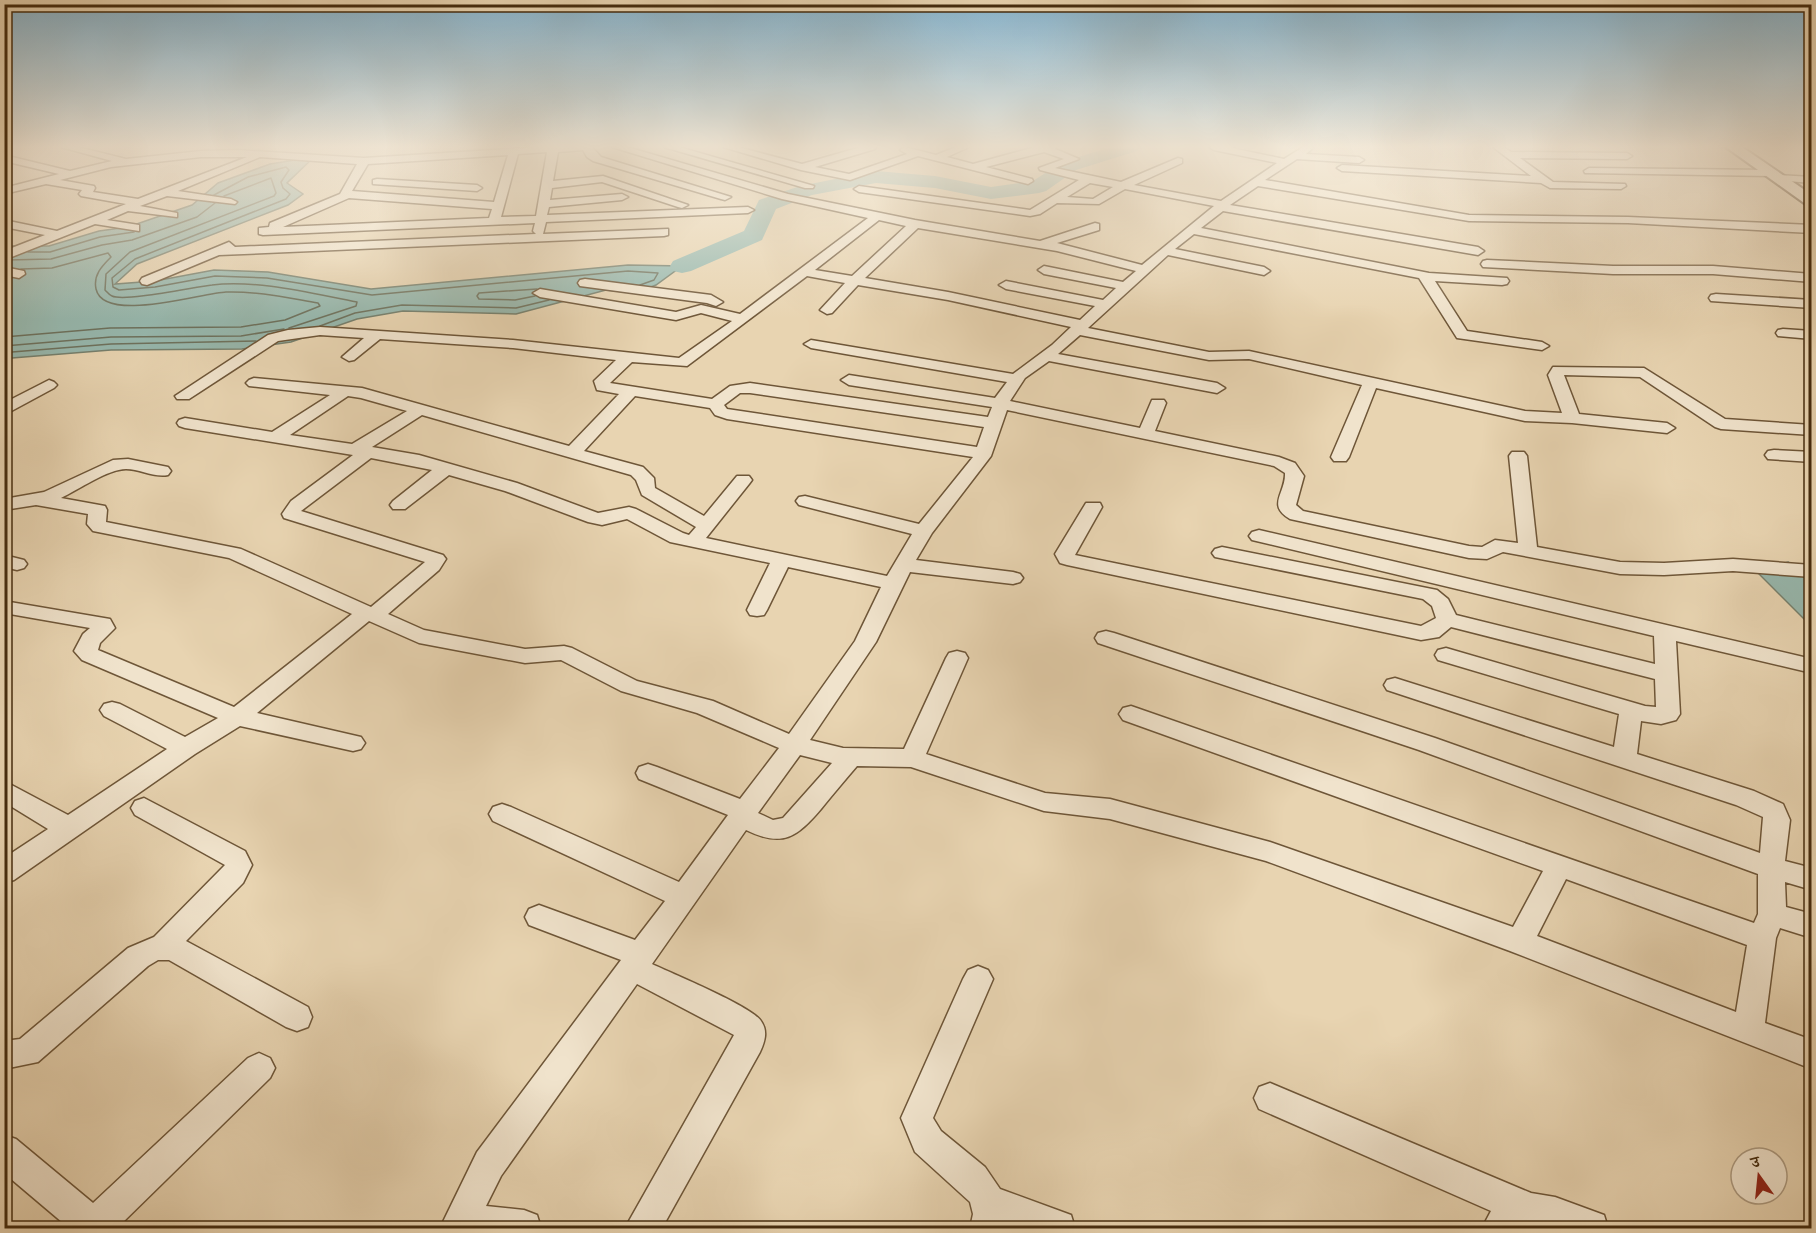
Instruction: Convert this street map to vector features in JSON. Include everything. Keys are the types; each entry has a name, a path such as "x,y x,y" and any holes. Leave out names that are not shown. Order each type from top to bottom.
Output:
{"street":[{"path":"6,254 138,205"},
{"path":"147,281 324,205"},
{"path":"481,205 499,206 494,222"},
{"path":"538,237 544,205"},
{"path":"821,205 915,224 1042,244 1145,269"},
{"path":"970,205 1030,213 1048,205"},
{"path":"1082,215 1108,205"},
{"path":"524,1228 459,1225 489,1164 794,745 865,642 898,574 923,531 983,453 997,413 1017,379 1166,251 1224,205"},
{"path":"1234,205 1479,251"},
{"path":"1242,205 1329,213"},
{"path":"1389,205 1469,218 1628,220 1812,229"},
{"path":"128,208 173,215"},
{"path":"263,231 748,210"},
{"path":"183,396 280,336 327,330 513,344 682,363 878,216"},
{"path":"94,221 135,228"},
{"path":"4,223 60,235"},
{"path":"827,310 854,281 915,224"},
{"path":"1042,244 1095,227"},
{"path":"1192,230 1417,273 1427,278 1502,281"},
{"path":"1606,231 1812,240"},
{"path":"218,251 664,232"},
{"path":"947,245 963,232"},
{"path":"1166,251 1264,271"},
{"path":"1487,264 1613,270 1724,271 1812,278"},
{"path":"1044,270 1125,286"},
{"path":"4,271 19,274"},
{"path":"806,272 948,296 1079,328 1209,356 1241,353 1525,416 1572,418 1667,428"},
{"path":"1427,278 1462,336 1542,346"},
{"path":"585,283 711,299 749,315"},
{"path":"1006,285 1105,304"},
{"path":"540,293 671,316 682,316 701,309 749,315"},
{"path":"1716,298 1812,304"},
{"path":"1783,333 1812,335"},
{"path":"349,357 378,334"},
{"path":"811,344 1017,379"},
{"path":"1046,356 1217,388"},
{"path":"627,358 601,384 609,389 716,404"},
{"path":"1572,418 1556,375 1558,370 1644,373 1721,424 1812,430"},
{"path":"849,380 997,413"},
{"path":"1340,457 1371,382"},
{"path":"254,383 368,394 642,474 648,491 706,525"},
{"path":"8,406 49,385"},
{"path":"716,404 730,390 750,388 997,413 1146,434 1287,465 1295,476 1287,505 1288,510 1297,514 1479,554 1487,553 1495,546 1641,569 1733,565 1812,571"},
{"path":"275,437 346,392"},
{"path":"572,453 630,392"},
{"path":"1146,434 1158,403"},
{"path":"716,404 721,412 727,414 983,453"},
{"path":"4,872 186,748 237,717 432,566 436,559 291,514 297,505 362,450 419,410"},
{"path":"185,423 401,456 511,487 595,518 602,519 629,513 669,535 782,560 898,574 1013,578"},
{"path":"1774,455 1812,457"},
{"path":"1518,456 1528,551"},
{"path":"4,505 50,497 113,465 128,464 162,471"},
{"path":"399,505 446,468"},
{"path":"693,542 743,480"},
{"path":"39,500 98,510 96,524 100,527 234,553 371,614 408,633 525,656 564,653 629,686 705,707 794,745 851,758 912,758 1044,802 1110,809 1270,852 1520,942 1812,1055"},
{"path":"805,501 923,531"},
{"path":"1093,507 1065,555 1067,559 1421,633 1431,632 1447,620"},
{"path":"1259,536 1812,666"},
{"path":"1222,553 1430,594 1441,603 1447,620"},
{"path":"757,610 782,560"},
{"path":"4,607 103,624 104,628 86,645 85,651 90,654 237,717 353,743"},
{"path":"1447,620 1666,674"},
{"path":"1446,655 1653,716 1668,714 1665,631"},
{"path":"1107,638 1421,742 1772,868 1812,879"},
{"path":"912,758 957,658"},
{"path":"1395,685 1745,798 1774,811 1777,820 1767,926 1749,1031"},
{"path":"112,710 186,748"},
{"path":"1624,759 1631,710"},
{"path":"1131,714 1559,866 1767,926 1812,926"},
{"path":"648,773 744,814 772,831 786,829 792,825 851,758"},
{"path":"4,790 68,828"},
{"path":"4,1055 27,1052 45,1040 138,957 150,949 164,945 239,865 236,858 144,808"},
{"path":"502,814 684,897"},
{"path":"1520,942 1559,866"},
{"path":"539,917 637,961 742,1022 750,1031 749,1042 643,1228"},
{"path":"164,945 297,1017"},
{"path":"978,979 917,1119 921,1132 929,1143 981,1186 988,1215 1058,1228"},
{"path":"4,1151 94,1228 259,1068"},
{"path":"1270,1098 1530,1210 1554,1213 1591,1228"},
{"path":"1499,1228 1513,1214 1530,1210"}],"water":[{"path":"192,205 289,205 137,264 115,284 155,281 214,270 268,272 371,289 628,265 682,266 656,285 635,293 606,290 516,314 403,311 357,319 291,342 242,349 111,350 12,358 5,361 4,246 49,246 99,231 128,227"},
{"path":"1788,562 1811,577 1811,626 1755,570"}],"waterway":[{"path":"682,266 754,235 768,205"}]}
